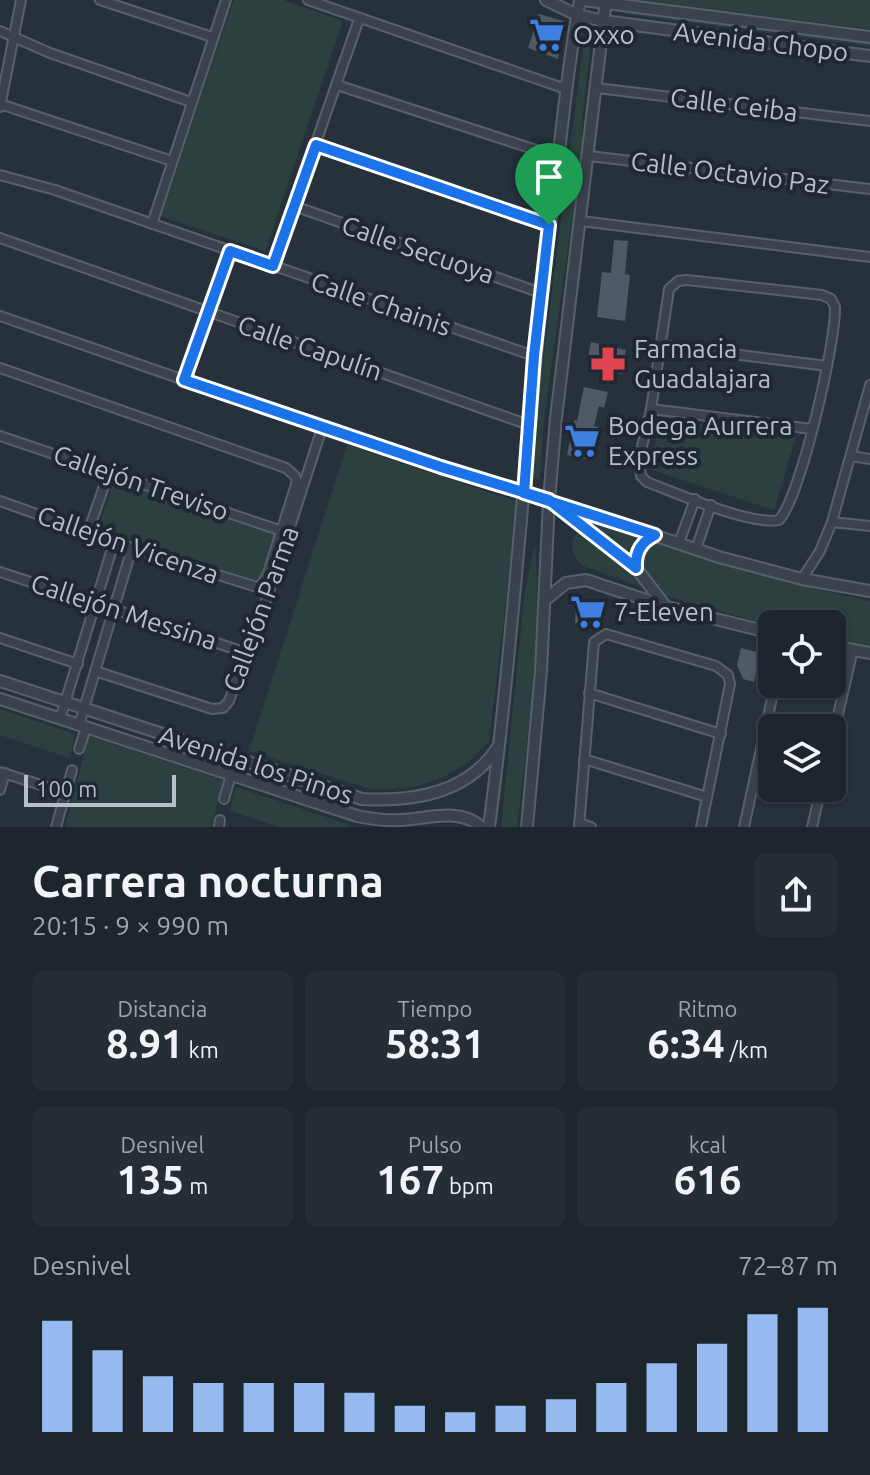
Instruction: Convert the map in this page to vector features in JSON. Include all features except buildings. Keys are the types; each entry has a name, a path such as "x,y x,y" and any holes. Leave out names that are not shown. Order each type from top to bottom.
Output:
{"street":[{"path":"21,0 0,105 172,161"},
{"path":"100,0 212,37"},
{"path":"152,224 226,0"},
{"path":"308,0 566,89"},
{"name":"Avenida Chopo","path":"546,0 577,15 604,21 870,56"},
{"path":"489,827 524,493 534,356 566,89 580,0"},
{"name":"Avenida Chopo","path":"559,4 580,0 606,2 870,37"},
{"path":"527,827 556,418 606,2"},
{"path":"273,266 359,19"},
{"path":"0,31 85,66 191,102"},
{"path":"337,85 558,157"},
{"name":"Calle Ceiba","path":"597,88 870,121"},
{"path":"316,145 549,225"},
{"name":"Calle Octavio Paz","path":"589,156 870,189"},
{"name":"Calle Chainis","path":"0,175 35,183 534,356"},
{"name":"Calle Secuoya","path":"294,206 541,293"},
{"path":"581,221 870,257"},
{"name":"Calle Capulín","path":"0,238 529,425"},
{"path":"184,380 230,251"},
{"path":"678,281 822,295 831,299 835,307 827,366 787,511 779,520 765,521 711,505 647,482 641,476 639,459 662,345 669,289 678,281"},
{"path":"0,316 322,428 696,549 802,579 870,591"},
{"path":"662,345 827,366"},
{"path":"0,368 286,468 295,476 297,484 282,531"},
{"path":"802,579 820,551 832,522 870,391"},
{"path":"651,409 812,429"},
{"name":"Callejón Parma","path":"95,671 201,706 223,708 229,701 247,653 322,428"},
{"name":"Callejón Treviso","path":"0,436 282,531"},
{"path":"851,456 870,459"},
{"path":"88,532 109,472"},
{"path":"679,543 695,499"},
{"path":"549,500 636,568 667,607"},
{"name":"Callejón Vicenza","path":"0,501 256,588 266,581 282,531"},
{"path":"696,549 711,505"},
{"path":"832,522 870,526"},
{"path":"636,568 637,552 655,535"},
{"path":"60,719 114,542"},
{"path":"79,749 84,709 132,548"},
{"name":"Callejón Messina","path":"0,572 247,653"},
{"path":"545,600 566,583 586,580 667,607 758,630"},
{"path":"591,827 579,825 589,693 594,642 606,634 721,668 728,675 730,684 701,827"},
{"path":"0,638 78,664"},
{"path":"846,649 870,653"},
{"path":"838,714 853,650"},
{"name":"Avenida los Pinos","path":"0,681 362,799 398,801 421,798 463,780 487,764 500,743"},
{"path":"589,693 721,734"},
{"path":"744,827 772,698"},
{"name":"Avenida los Pinos","path":"0,699 357,816 375,820 462,816 481,827"},
{"path":"584,759 707,797"},
{"path":"56,827 72,770"},
{"path":"0,790 2,772 66,793"},
{"path":"224,799 231,775"},
{"path":"398,801 399,820"},
{"path":"812,827 818,802"}],"green space":[{"path":"234,0 283,0 343,21 265,251 161,216"},
{"path":"638,0 870,0 870,29"},
{"path":"626,10 870,39 870,46 625,14"},
{"path":"584,39 591,40 582,146 544,419 540,479 531,479 537,411"},
{"path":"660,419 796,436 774,510 650,469"},
{"path":"347,445 518,502 489,741 470,761 442,778 414,787 373,790 249,751"},
{"path":"114,479 274,534 259,582 99,528"},
{"path":"588,524 602,525 768,577 870,601 870,647 846,642 846,610 758,610 758,622 664,595 583,566 574,555 572,544"},
{"path":"535,543 535,649 517,827 501,827 525,590"},
{"path":"0,709 75,734 70,758 0,735"},
{"path":"89,736 223,780 212,827 65,827"},
{"path":"236,787 356,827 279,827 230,811"}],"place":[{"name":"Oxxo","path":"547,35"},
{"name":"Farmacia Guadalajara","path":"608,364"},
{"name":"Bodega Aurrera Express","path":"582,441"},
{"name":"7-Eleven","path":"588,612"}],"route":[{"path":"549,225 316,145 273,266 230,251 184,380 322,428 441,467 524,493 549,500 636,568 637,552 655,535 549,500 524,493 534,356 549,225"}]}
